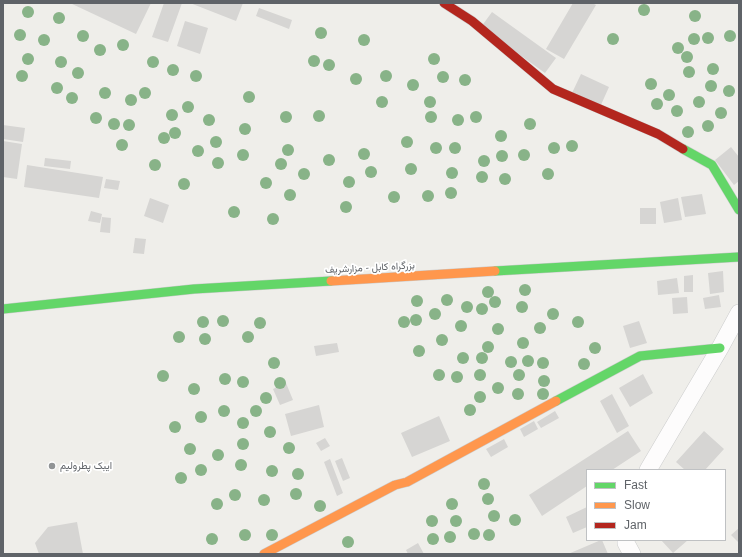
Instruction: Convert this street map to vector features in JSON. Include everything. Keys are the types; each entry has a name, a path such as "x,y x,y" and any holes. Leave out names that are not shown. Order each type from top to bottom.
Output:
{"main road":[{"path":"444,3 472,21 553,89 658,134 712,165 739,210"},
{"name":"بزرگراه کابل - مزارشریف","path":"3,309 194,289 739,257"},
{"path":"264,554 395,485 407,482 640,356 720,348"}],"street":[{"path":"649,469 739,313"},
{"path":"626,541 632,554"}],"building":[{"path":"70,3 151,3 136,34"},
{"path":"164,3 182,3 168,42 152,37"},
{"path":"190,3 243,3 236,21"},
{"path":"573,3 592,3 596,5 564,59 546,49"},
{"path":"259,8 292,20 289,29 256,16"},
{"path":"492,12 556,58 545,73 481,27"},
{"path":"185,21 208,28 200,54 177,46"},
{"path":"581,74 609,87 600,107 572,93"},
{"path":"3,125 25,128 23,142 3,139"},
{"path":"3,141 22,144 17,179 3,177"},
{"path":"731,147 739,157 739,181 734,185 715,160"},
{"path":"45,158 71,161 70,169 44,166"},
{"path":"27,165 103,177 99,198 24,187"},
{"path":"106,179 120,181 118,190 104,188"},
{"path":"702,194 706,214 685,217 681,197"},
{"path":"150,198 169,205 163,223 144,216"},
{"path":"678,198 682,220 664,223 660,202"},
{"path":"640,208 656,208 656,224 640,224"},
{"path":"91,211 102,214 100,223 88,221"},
{"path":"102,217 111,218 110,233 100,232"},
{"path":"135,238 146,239 144,254 133,253"},
{"path":"723,271 724,292 710,294 708,273"},
{"path":"693,275 693,292 684,292 684,276"},
{"path":"677,278 679,293 658,295 657,281"},
{"path":"719,295 721,307 705,309 703,298"},
{"path":"687,297 688,313 673,314 672,298"},
{"path":"639,321 647,343 630,348 623,326"},
{"path":"337,343 339,352 316,356 314,346"},
{"path":"643,374 653,393 630,407 619,388"},
{"path":"286,383 293,400 280,405 273,389"},
{"path":"612,394 629,426 617,433 600,401"},
{"path":"319,405 324,427 291,436 285,414"},
{"path":"555,411 559,418 541,428 537,422"},
{"path":"439,416 450,441 412,457 401,433"},
{"path":"534,421 538,429 524,437 520,429"},
{"path":"628,431 641,451 614,469 586,469 586,487 542,516 529,495"},
{"path":"704,431 724,449 706,469 684,469 676,462"},
{"path":"325,438 330,446 321,451 316,443"},
{"path":"504,439 508,447 491,457 486,449"},
{"path":"342,458 350,478 343,481 335,461"},
{"path":"330,459 343,493 337,496 324,462"},
{"path":"586,507 586,527 573,533 566,517"},
{"path":"77,522 83,554 39,554 35,543 48,527"},
{"path":"739,528 739,543 731,535"},
{"path":"599,541 602,541 608,554 568,554"},
{"path":"662,541 687,541 673,553"},
{"path":"418,543 424,554 408,554 406,550"}],"traffic: fast":[{"path":"683,149 712,165 739,210"},
{"path":"495,271 739,257"},
{"path":"3,309 194,289 331,281"},
{"path":"556,401 640,356 720,348"}],"traffic: slow":[{"path":"331,281 495,271"},
{"path":"264,554 395,485 407,482 556,401"}],"traffic: jam":[{"path":"444,3 472,21 553,89 658,134 683,149"}],"place":[{"name":"ایبک پطرولیم","path":"52,466"}]}
